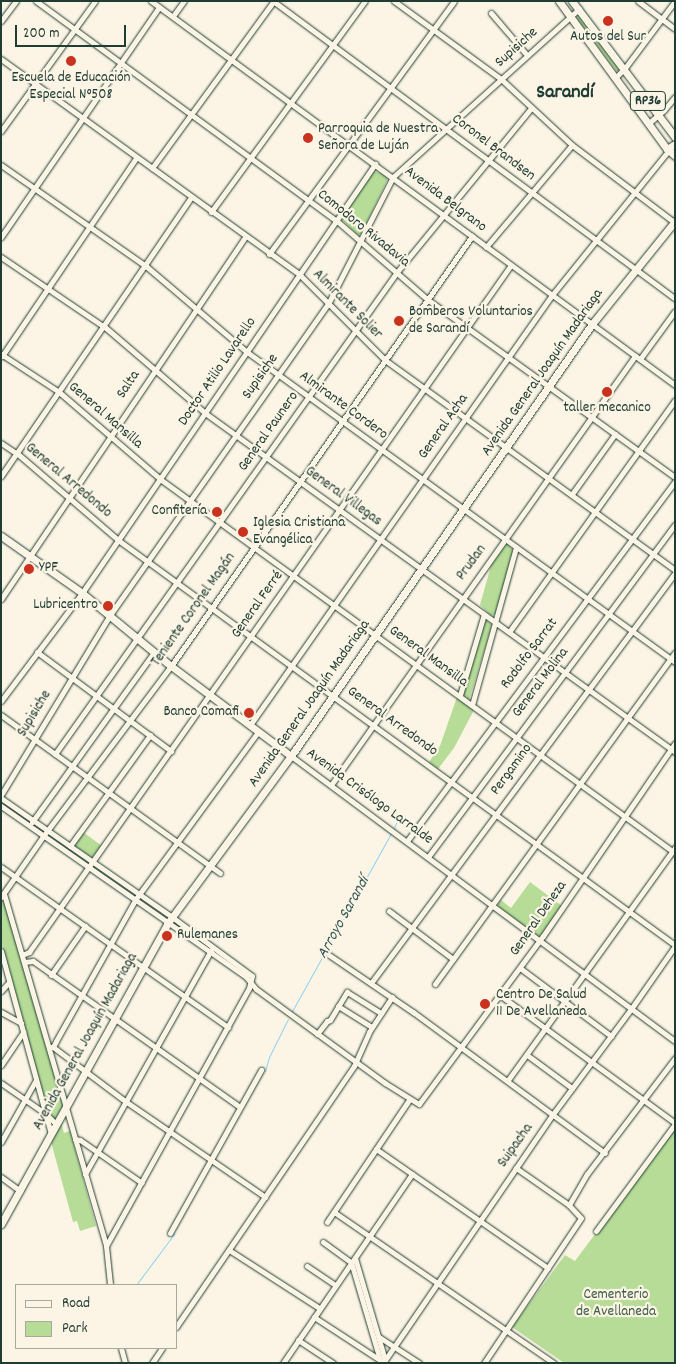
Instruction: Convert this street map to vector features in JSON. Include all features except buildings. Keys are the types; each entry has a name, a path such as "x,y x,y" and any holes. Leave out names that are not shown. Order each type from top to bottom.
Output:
{"main road":[{"name":"RP36","path":"559,1 616,77 667,150 675,158"},
{"name":"RP36","path":"572,1 625,68 675,137"},
{"path":"667,150 675,144"},
{"name":"Avenida General Joaquín Madariaga","path":"1,1224 170,920 291,756 592,324 674,222"},
{"name":"Avenida Crisólogo Larralde","path":"1,536 82,593 171,666 291,756"}],"street":[{"path":"1,21 16,1"},
{"name":"Comodoro Rivadavia","path":"36,1 337,221 427,299 675,477"},
{"path":"1,131 95,1"},
{"name":"Avenida Belgrano","path":"152,1 675,385"},
{"path":"173,16 184,1"},
{"path":"152,168 273,1"},
{"name":"Coronel Brandsen","path":"273,1 675,298"},
{"path":"211,212 364,1"},
{"path":"394,1 501,79 572,145 674,222"},
{"path":"269,254 454,1"},
{"path":"638,1 675,28"},
{"path":"616,77 625,68 675,1"},
{"path":"1,237 159,7"},
{"name":"Supisiche","path":"1,797 110,615 328,304 393,177 579,8"},
{"path":"491,13 527,55"},
{"name":"Almirante Solier","path":"1,58 136,158 300,275 385,360 507,446 675,571"},
{"path":"648,123 675,97"},
{"name":"General Paunero","path":"55,754 178,584 397,272 531,108"},
{"path":"486,246 572,145"},
{"name":"General Acha","path":"250,725 552,295 667,150"},
{"path":"2,355 136,158"},
{"name":"Doctor Atilio Lavarello","path":"1,701 82,593 375,164"},
{"name":"Almirante Cordero","path":"1,165 145,265 247,352 382,450 424,478 672,661"},
{"path":"1,476 191,197"},
{"name":"Teniente Coronel Magán","path":"2,895 171,666 472,236"},
{"name":"Salta","path":"1,599 28,555 245,237"},
{"name":"General Villegas","path":"1,257 103,326 205,413 673,751"},
{"name":"General Ferré","path":"22,955 29,952 91,865 511,265"},
{"path":"640,359 675,311"},
{"name":"General Mansilla","path":"2,355 58,392 160,479 496,721 624,817 674,851"},
{"name":"Prudan","path":"331,785 590,416 635,356"},
{"path":"509,632 675,400"},
{"path":"572,494 615,434"},
{"name":"General Arredondo","path":"1,444 16,453 118,540 147,562 292,665 675,945"},
{"name":"Rodolfo Sarrat","path":"407,842 675,482"},
{"name":"General Molina","path":"428,857 675,525"},
{"path":"472,705 516,547"},
{"name":"Pergamino","path":"371,983 675,571"},
{"path":"460,695 484,614"},
{"path":"37,652 171,750"},
{"path":"31,823 154,652"},
{"path":"435,984 627,719 672,661 675,653"},
{"path":"1,715 220,873"},
{"path":"51,1047 135,900 258,732"},
{"path":"70,846 150,735"},
{"name":"General Deheza","path":"409,1100 419,1104 462,1048 539,941 624,817 673,751 675,743"},
{"name":"Avenida Crisólogo Larralde","path":"291,756 675,1041"},
{"path":"1,797 31,823"},
{"path":"1,806 46,833 135,900 213,947 252,976 251,984 228,1027 106,1246"},
{"path":"46,833 70,846 91,865 139,894 209,952 246,977 251,984 317,1034 409,1100 327,1222"},
{"path":"508,1080 674,851"},
{"path":"1,867 228,1027"},
{"path":"2,895 51,1047 74,1139 106,1246 110,1284"},
{"path":"389,911 453,959"},
{"path":"51,975 85,926"},
{"name":"Suipacha","path":"383,1362 553,1114 631,1009 675,945"},
{"path":"85,1174 213,947"},
{"path":"1,951 51,1134"},
{"path":"329,955 508,1080 605,1153"},
{"path":"24,962 32,961 198,1080 240,1107"},
{"path":"520,968 611,1036"},
{"path":"1,991 9,982"},
{"path":"317,1034 326,1020 330,1020 347,992 381,1013"},
{"path":"500,996 675,1124 596,1231"},
{"path":"178,1324 356,1062 371,1027 392,998"},
{"path":"338,1006 371,1027"},
{"path":"1,1012 21,1023"},
{"path":"1,1065 23,1032"},
{"path":"51,1047 265,1197"},
{"path":"527,1055 572,1088"},
{"path":"569,1205 586,1174 605,1153 675,1058"},
{"path":"170,1233 261,1070"},
{"path":"1,1142 36,1080"},
{"path":"1,1083 46,1114 56,1124"},
{"path":"74,1139 98,1152 142,1183"},
{"path":"376,1149 548,1268"},
{"path":"484,1363 581,1218 569,1205 516,1168"},
{"path":"283,1363 412,1174"},
{"path":"1,1177 20,1190"},
{"path":"334,1212 554,1363"},
{"path":"323,1242 353,1260 379,1337 383,1362"},
{"path":"229,1250 319,1308"},
{"path":"353,1260 383,1362"},
{"path":"307,1266 335,1285"},
{"path":"314,1317 383,1362"},
{"path":"379,1337 419,1363"},
{"path":"298,1340 333,1363"},
{"path":"120,1349 125,1363"},
{"path":"152,1363 161,1349"}],"green space":[{"path":"579,16 619,71 616,71 577,19"},
{"path":"374,171 387,176 387,181 361,234 358,235 341,219"},
{"path":"504,543 507,543 513,550 496,614 491,616 480,605 492,562"},
{"path":"485,619 492,625 469,700 463,694"},
{"path":"457,697 474,710 454,748 438,769 429,762 440,746"},
{"path":"83,832 102,846 92,858 73,845"},
{"path":"530,882 562,906 542,934 538,936 499,907 498,904 501,900 511,908"},
{"path":"4,900 64,1105 55,1119 49,1115 1,942 1,902"},
{"path":"61,1122 64,1133 70,1131 96,1226 80,1231 77,1221 73,1222 51,1142"},
{"name":"Cementerio de Avellaneda","path":"675,1127 675,1363 564,1363 512,1327 565,1255 575,1261"}],"waterway":[{"name":"Arroyo Sarandí","path":"393,830 397,821"},
{"name":"Arroyo Sarandí","path":"291,1013 391,833"},
{"name":"Arroyo Sarandí","path":"265,1071 269,1057 288,1019"},
{"name":"Arroyo Sarandí","path":"137,1284 174,1234"}],"place":[{"name":"Autos del Sur","path":"608,21"},
{"name":"Escuela de Educación Especial N°508","path":"71,61"},
{"name":"Parroquia de Nuestra Señora de Luján","path":"308,138"},
{"name":"Bomberos Voluntarios de Sarandí","path":"399,321"},
{"name":"taller mecanico","path":"607,392"},
{"name":"Confitería","path":"217,512"},
{"name":"Iglesia Cristiana Evangélica","path":"243,532"},
{"name":"YPF","path":"29,569"},
{"name":"Lubricentro","path":"108,606"},
{"name":"Banco Comafi","path":"249,713"},
{"name":"Rulemanes","path":"167,936"},
{"name":"Centro De Salud 11 De Avellaneda","path":"485,1004"}],"district":[{"name":"Sarandí","path":"565,93"}]}
